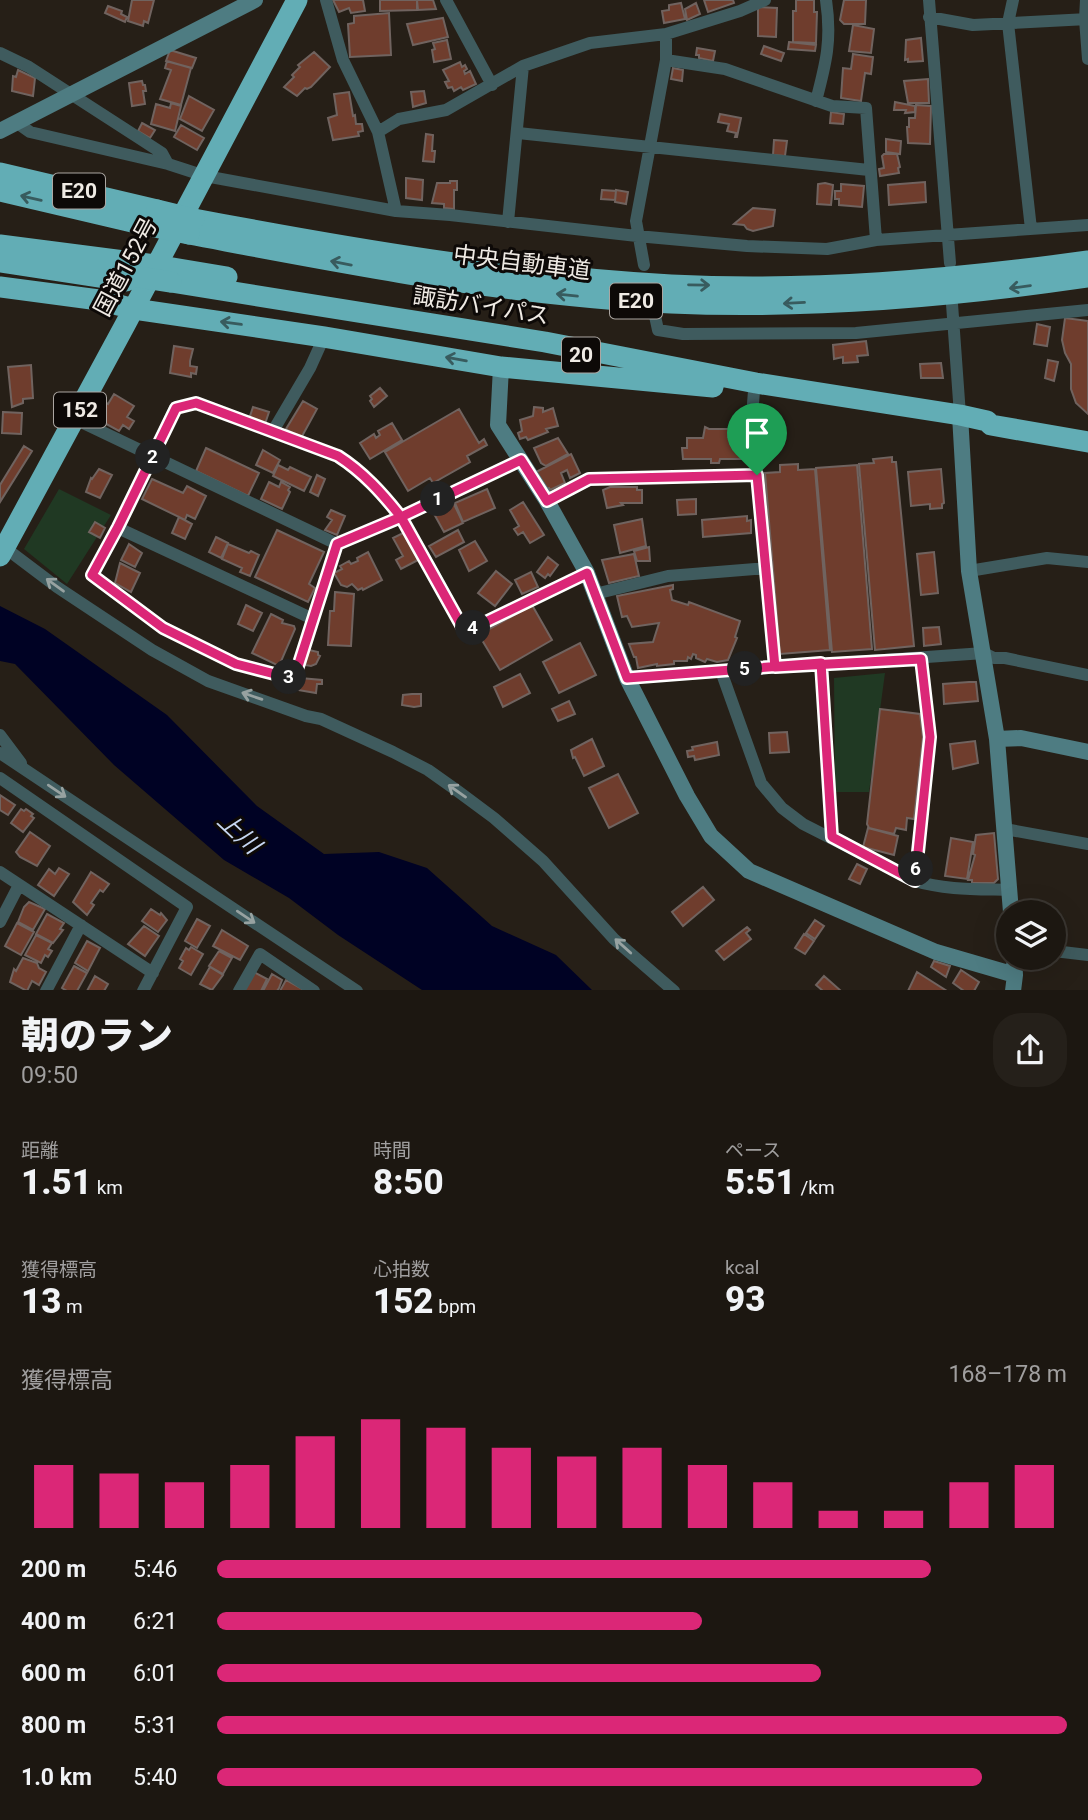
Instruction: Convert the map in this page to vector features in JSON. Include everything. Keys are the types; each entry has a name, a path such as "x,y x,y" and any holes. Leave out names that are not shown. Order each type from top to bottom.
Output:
{"highway":[{"name":"国道152号","path":"2,550 134,309 297,0"},
{"name":"中央自動車道","path":"0,173 151,217"},
{"name":"中央自動車道","path":"0,191 151,217 453,282 591,298 672,303 764,304 998,290 1088,277"},
{"name":"中央自動車道","path":"192,226 528,273 673,285 890,283 995,274 1088,261"},
{"name":"20","path":"0,245 155,265 558,332 701,370 707,374"},
{"name":"諏訪バイパス","path":"0,255 544,347 858,410 987,421 991,425 1088,442"},
{"name":"諏訪バイパス","path":"0,262 126,278"},
{"name":"諏訪バイパス","path":"170,285 545,342 960,419"},
{"name":"20","path":"0,287 99,300 134,309 501,367 738,391 748,389"}],"street":[{"path":"0,131 255,0"},
{"path":"326,0 343,60 378,132 396,211"},
{"path":"446,0 492,85"},
{"path":"378,132 399,119 446,110 523,66 590,43 666,34 740,11 765,0"},
{"path":"816,101 827,60 830,27 826,0"},
{"path":"929,0 950,263"},
{"path":"1013,0 1008,23 1031,229"},
{"path":"1086,0 1088,59"},
{"path":"929,17 973,25 1086,19"},
{"path":"644,265 636,221 666,60 666,34"},
{"path":"0,53 29,67 162,153 168,164"},
{"path":"666,60 725,69 832,106 866,108 876,240"},
{"path":"508,222 523,66"},
{"path":"16,122 30,132 168,164 205,176 396,211 637,236 747,246 827,249 876,240 1088,225"},
{"path":"518,133 869,170"},
{"path":"952,304 969,571 997,738 1010,900"},
{"path":"655,316 658,330 684,334 856,333 1088,310"},
{"path":"273,430 310,368 324,337"},
{"path":"501,367 498,425 547,501 587,573 627,678 687,796 711,836 749,872 1014,983"},
{"path":"748,389 775,667"},
{"path":"337,544 294,679 236,664 163,628 92,575 176,408 196,403 338,456 357,468 401,517 465,632 587,573"},
{"path":"75,419 337,544 521,460"},
{"path":"547,501 589,479 757,475"},
{"path":"118,527 313,619"},
{"path":"2,550 152,650 208,681 321,719 428,770 494,818 542,861 614,939 674,990"},
{"path":"969,571 1047,558 1088,562"},
{"path":"595,594 667,576 766,568"},
{"path":"627,678 984,653 994,658 1088,675"},
{"path":"915,881 930,737 921,659"},
{"path":"821,663 832,837"},
{"path":"721,671 761,783 792,816 915,881 941,886 1010,890"},
{"path":"0,735 25,769"},
{"path":"997,738 1021,738 1088,752"},
{"path":"0,753 357,990"},
{"path":"0,778 187,907 143,990"},
{"path":"1005,829 1088,845"},
{"path":"0,872 153,974"},
{"path":"0,922 19,885"},
{"path":"46,990 81,925"},
{"path":"1066,952 1088,955"},
{"path":"239,990 260,954 314,990"},
{"path":"652,972 667,990"}],"green space":[{"path":"59,489 111,515 67,584 24,549"},
{"path":"885,673 869,792 835,792 834,678"}],"water":[{"name":"上川","path":"0,606 45,629 167,715 257,806 324,854 379,852 427,868 492,926 556,955 592,990 422,990 338,935 289,898 224,860 114,765 15,664 0,661"}],"building":[{"path":"132,0 154,0 148,23 144,21 143,26 128,21"},
{"path":"333,0 363,0 365,11 351,13 349,8 339,12"},
{"path":"380,0 417,0 417,10 380,11"},
{"path":"417,0 433,0 436,9 418,10"},
{"path":"704,0 733,0 734,3 708,12"},
{"path":"796,0 814,0 814,12 817,12 816,43 793,42 793,11 796,11"},
{"path":"844,0 866,0 865,24 844,24 840,20"},
{"path":"681,3 685,19 664,23 662,11 669,10 669,5"},
{"path":"696,3 700,14 687,20 685,9"},
{"path":"108,6 122,11 121,14 127,17 125,22 105,13"},
{"path":"758,7 777,8 776,37 758,36"},
{"path":"389,13 391,55 350,57 348,24 354,23 354,16"},
{"path":"443,18 448,37 413,45 407,24"},
{"path":"853,25 874,29 871,53 849,51"},
{"path":"921,38 923,61 908,62 908,59 905,60 906,40"},
{"path":"447,40 451,59 434,62 433,43"},
{"path":"789,42 816,45 815,51 788,49"},
{"path":"764,46 784,53 781,61 761,54"},
{"path":"697,48 715,51 713,61 699,58 699,55 696,55"},
{"path":"170,50 196,58 192,68 166,61"},
{"path":"314,52 330,67 311,87 305,88 297,96 284,87 294,77 292,75 300,67 298,65"},
{"path":"853,54 873,57 871,74 865,73 861,101 841,98 843,68 851,69"},
{"path":"167,61 191,68 181,105 160,99 171,70 165,68"},
{"path":"460,62 462,67 465,65 467,69 465,74 470,71 476,84 454,91 452,87 448,88 445,82 449,81 443,70"},
{"path":"673,68 683,70 682,81 671,79"},
{"path":"18,70 35,78 33,96 12,91 13,76 16,77"},
{"path":"928,79 929,103 908,103 904,81"},
{"path":"142,81 146,91 143,91 145,104 132,106 129,83"},
{"path":"424,91 426,103 413,107 411,92"},
{"path":"349,92 353,116 355,115 356,124 362,124 363,131 358,132 359,136 333,140 328,118 337,115 334,94"},
{"path":"189,96 214,110 202,131 180,119"},
{"path":"895,102 915,106 915,112 894,110"},
{"path":"171,103 181,106 175,131 151,124 156,104 170,108"},
{"path":"916,105 931,106 930,144 908,143 907,127 909,118 915,118"},
{"path":"831,112 844,114 843,124 830,123"},
{"path":"720,114 741,118 737,137 736,133 727,131 729,124 718,122"},
{"path":"142,123 155,130 150,138 138,131"},
{"path":"181,125 204,138 197,150 174,137"},
{"path":"426,134 433,135 434,162 423,161"},
{"path":"886,139 901,141 900,154 886,152"},
{"path":"774,140 787,141 785,156 773,155"},
{"path":"884,154 897,154 899,173 880,176 879,169 884,168"},
{"path":"406,178 423,180 422,200 406,198"},
{"path":"457,181 454,209 444,208 444,204 432,203 437,183"},
{"path":"925,182 926,202 889,205 888,185"},
{"path":"818,184 833,185 831,205 817,204"},
{"path":"841,184 864,186 862,207 839,205 839,199 835,199 835,191 841,191"},
{"path":"602,190 616,191 615,200 601,199"},
{"path":"616,190 628,192 626,204 615,202"},
{"path":"753,208 775,210 773,226 753,231 744,225 734,224"},
{"path":"1065,318 1088,321 1088,414 1076,403 1071,389 1071,364 1062,340"},
{"path":"1037,324 1050,327 1047,346 1034,344"},
{"path":"866,341 868,355 857,356 858,362 843,363 843,357 834,359 833,345"},
{"path":"174,346 193,349 190,366 197,367 196,374 191,373 191,377 170,373"},
{"path":"1048,360 1058,362 1054,381 1045,378"},
{"path":"941,363 943,378 921,378 920,364"},
{"path":"31,365 33,398 23,399 23,403 12,407 8,367"},
{"path":"380,388 387,396 374,407 370,396"},
{"path":"114,394 134,406 127,417 134,421 129,429 123,425 119,431 99,420 106,408 103,406 105,402 108,404"},
{"path":"303,401 317,409 301,438 286,429"},
{"path":"253,407 269,412 265,424 249,419"},
{"path":"534,407 543,408 543,412 553,408 558,426 546,429 548,432 528,440 526,437 520,439 520,420 533,416"},
{"path":"459,409 479,443 484,439 487,445 467,456 470,462 433,483 430,478 408,491 385,452"},
{"path":"3,412 22,413 21,434 2,433"},
{"path":"392,423 402,440 370,459 360,443 374,434 376,438 380,435 378,431"},
{"path":"705,427 729,429 728,437 744,437 744,459 720,459 719,463 711,463 711,459 683,459 682,448 687,448 687,438 703,438"},
{"path":"558,438 568,454 546,466 541,463 534,448"},
{"path":"24,446 32,451 0,502 0,485"},
{"path":"206,448 259,473 248,496 196,471"},
{"path":"263,450 280,460 273,473 256,465"},
{"path":"571,454 580,473 570,478 567,470 561,473 565,483 544,490 536,472"},
{"path":"892,457 892,462 896,462 914,646 875,650 859,464 874,463 873,459"},
{"path":"798,464 798,470 815,469 830,650 780,654 765,473 780,472 780,465"},
{"path":"278,465 288,470 290,467 311,477 304,491 273,476"},
{"path":"857,465 872,649 832,652 816,468"},
{"path":"99,469 112,475 100,498 86,492 91,478"},
{"path":"941,469 944,503 942,508 930,509 930,504 911,506 908,472"},
{"path":"317,475 325,479 318,496 310,492"},
{"path":"152,479 183,493 187,486 206,496 195,519 187,515 185,520 142,499"},
{"path":"269,482 279,487 281,482 290,487 282,509 261,499"},
{"path":"610,487 637,487 637,490 642,490 642,503 621,503 623,505 607,508 603,490"},
{"path":"487,489 495,508 463,522 455,503"},
{"path":"696,499 696,514 678,515 677,500"},
{"path":"452,500 463,523 444,532 433,512"},
{"path":"523,502 544,535 530,543 523,532 518,535 514,529 519,526 510,510"},
{"path":"331,510 345,516 337,535 325,530 332,520 327,517"},
{"path":"747,516 747,521 751,520 751,533 703,537 702,520"},
{"path":"179,517 192,524 185,539 172,533"},
{"path":"642,519 646,546 620,553 614,525"},
{"path":"95,522 105,528 100,538 89,532"},
{"path":"277,530 324,552 309,584 315,588 308,602 255,577"},
{"path":"458,530 464,542 436,557 429,546"},
{"path":"403,533 418,560 401,569 396,560 403,556 393,538"},
{"path":"216,537 228,543 221,558 209,552"},
{"path":"475,541 487,561 469,571 459,550"},
{"path":"129,544 142,553 135,567 121,560"},
{"path":"228,544 259,555 250,576 240,572 242,568 222,559"},
{"path":"649,547 650,561 637,561 634,551"},
{"path":"368,552 382,580 363,590 358,590 352,584 347,587 341,585 334,573 342,569 340,566 349,561 351,564 358,561 357,558"},
{"path":"934,552 938,593 921,595 917,554"},
{"path":"634,554 639,576 609,583 602,560"},
{"path":"548,557 558,565 550,576 548,574 545,578 537,572"},
{"path":"120,563 140,573 131,592 115,583"},
{"path":"496,571 512,584 495,606 478,593"},
{"path":"531,572 538,587 522,594 515,580"},
{"path":"673,585 670,590 672,600 688,605 689,602 740,621 735,637 737,638 728,660 717,662 707,659 705,662 693,654 687,661 638,668 629,644 653,642 659,623 632,627 627,616 622,617 617,596"},
{"path":"335,592 354,594 351,646 328,645 330,611 334,611"},
{"path":"246,605 262,613 253,631 238,624"},
{"path":"532,605 552,640 500,670 479,635"},
{"path":"271,614 295,629 279,666 252,653"},
{"path":"939,627 941,644 924,646 923,628"},
{"path":"580,643 596,675 559,693 543,662"},
{"path":"309,650 318,652 320,656 316,664 311,666 305,665"},
{"path":"520,674 530,693 503,707 494,687"},
{"path":"300,678 322,680 322,684 317,684 316,693 298,690"},
{"path":"976,682 978,701 944,704 943,684"},
{"path":"421,694 421,706 402,705 403,695"},
{"path":"569,701 575,714 558,721 552,709"},
{"path":"880,709 920,714 923,737 914,819 907,818 906,830 896,828 894,834 869,828 867,824"},
{"path":"787,732 789,752 770,753 769,733"},
{"path":"592,739 604,766 584,776 571,750"},
{"path":"975,741 978,763 953,769 950,744"},
{"path":"717,742 719,755 695,760 694,756 688,757 687,751 693,750 692,747"},
{"path":"618,774 638,813 609,828 589,788"},
{"path":"0,795 15,805 8,815 0,810"},
{"path":"21,809 26,809 34,818 23,832 11,823"},
{"path":"868,828 898,836 894,855 863,847"},
{"path":"30,832 50,846 37,866 16,852"},
{"path":"994,833 998,879 994,883 972,883 972,880 968,880 975,855 976,835"},
{"path":"951,838 973,842 967,879 945,876"},
{"path":"857,864 867,869 860,884 849,879"},
{"path":"59,868 69,874 54,896 38,885 49,869 55,874"},
{"path":"91,872 109,884 103,892 100,890 87,915 73,902"},
{"path":"703,887 714,900 683,926 672,912"},
{"path":"29,902 45,909 33,930 18,922"},
{"path":"151,909 160,915 161,913 167,920 158,932 142,921"},
{"path":"47,914 64,923 60,929 63,930 53,943 36,934"},
{"path":"197,919 210,926 197,948 185,941"},
{"path":"815,920 824,926 815,939 806,933"},
{"path":"17,923 34,932 21,955 5,946"},
{"path":"144,926 159,936 145,956 128,944"},
{"path":"747,927 750,930 746,933 751,939 724,960 716,951"},
{"path":"222,930 248,946 240,960 213,946"},
{"path":"804,934 814,941 805,954 795,948"},
{"path":"36,935 52,943 48,949 52,951 48,957 45,955 41,963 25,955"},
{"path":"87,941 100,948 88,971 75,963"},
{"path":"191,947 203,954 191,975 179,968 186,948 189,950"},
{"path":"219,951 232,958 223,974 209,966"},
{"path":"23,958 37,963 39,968 46,972 39,985 32,981 25,990 10,982 14,969 16,971"},
{"path":"934,961 950,966 946,977 931,967"},
{"path":"74,966 87,973 78,990 62,988"},
{"path":"210,967 223,975 212,990 200,984"},
{"path":"961,970 979,982 975,990 963,990 953,983"},
{"path":"252,971 267,979 262,990 242,990"},
{"path":"917,972 945,990 908,990"},
{"path":"272,974 282,980 278,990 264,990"},
{"path":"95,976 108,984 105,990 88,990"},
{"path":"824,976 840,990 822,990 816,985"},
{"path":"286,980 302,989 302,990 281,990"}],"route":[{"path":"757,475 589,479 547,501 521,460 401,517 357,468 338,456 196,403 176,408 92,575 163,628 236,664 294,679 337,544 401,517 465,632 587,573 627,678 657,675 775,667 821,663 832,837 915,881 930,737 921,659 821,663 775,667 757,475"}]}
